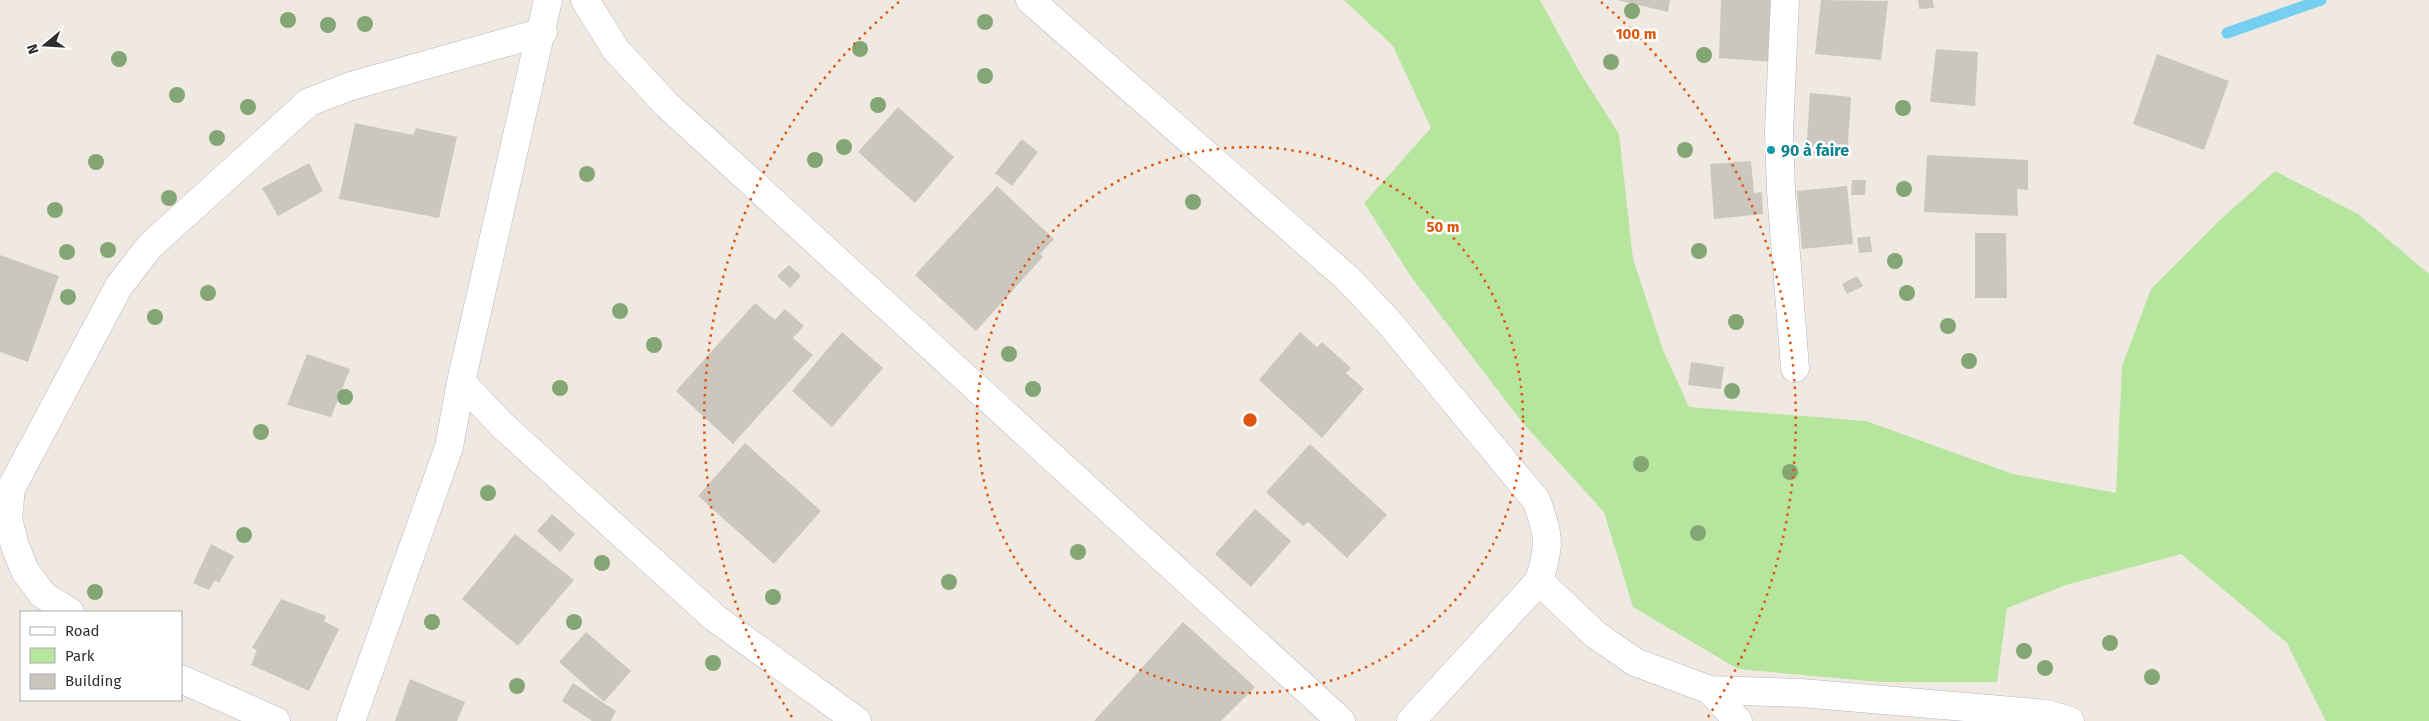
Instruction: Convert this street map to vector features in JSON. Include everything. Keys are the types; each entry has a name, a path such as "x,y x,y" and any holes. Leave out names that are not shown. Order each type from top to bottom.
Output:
{"street":[{"path":"353,720 449,447 461,382 548,0"},
{"path":"585,0 616,50 667,105 1341,721"},
{"path":"1030,0 1347,278 1388,321 1536,500 1546,527 1548,552 1539,581 1412,721"},
{"path":"1785,0 1779,131 1781,191 1795,368"},
{"path":"68,611 43,595 25,571 15,546 8,519 6,498 119,286 150,246 309,102 351,86 542,32"},
{"path":"461,382 504,427 714,618 857,721"},
{"path":"1539,581 1596,635 1635,662 1710,690 1850,697 2047,714 2070,721"},
{"path":"182,680 276,721"},
{"path":"1710,690 1738,721"}],"green space":[{"path":"1344,0 1540,0 1579,71 1619,134 1633,259 1663,350 1689,407 1866,421 2013,474 2116,493 2122,366 2151,289 2221,219 2275,171 2358,214 2429,274 2429,721 2326,721 2287,643 2181,554 2066,585 2007,608 1997,682 1880,682 1738,669 1633,607 1604,512 1522,422 1412,278 1364,203 1431,128 1393,46"}],"building":[{"path":"1617,0 1670,0 1668,12"},
{"path":"1721,0 1777,0 1774,62 1719,58"},
{"path":"1821,0 1888,1 1881,60 1815,54"},
{"path":"1918,0 1933,0 1934,8 1919,9"},
{"path":"1936,49 1978,52 1975,106 1930,102"},
{"path":"2157,54 2229,81 2204,150 2133,124"},
{"path":"1810,93 1851,97 1847,158 1806,156"},
{"path":"898,107 954,157 915,203 858,152"},
{"path":"355,123 413,135 416,128 457,137 439,218 339,199"},
{"path":"1022,139 1038,152 1012,186 995,173"},
{"path":"1927,155 2028,160 2028,190 2017,189 2018,216 1924,212"},
{"path":"1751,161 1754,193 1762,192 1763,214 1714,219 1710,164"},
{"path":"309,163 323,191 278,216 262,188"},
{"path":"1852,180 1866,180 1865,195 1851,195"},
{"path":"997,186 1054,239 1040,254 1043,257 976,331 915,275"},
{"path":"1847,186 1853,244 1802,249 1797,191"},
{"path":"1975,233 2006,233 2007,298 1975,298"},
{"path":"1870,236 1872,252 1859,253 1857,238"},
{"path":"0,255 59,276 28,362 0,352"},
{"path":"789,265 801,276 790,288 777,276"},
{"path":"1857,276 1863,286 1847,294 1842,284"},
{"path":"755,303 775,320 785,309 804,326 793,338 813,355 733,444 676,391"},
{"path":"842,332 883,368 832,427 792,391"},
{"path":"1300,332 1317,347 1322,342 1351,368 1346,373 1364,389 1322,438 1259,380"},
{"path":"307,354 350,369 331,417 287,405"},
{"path":"1691,362 1724,367 1721,389 1688,385"},
{"path":"745,443 821,511 774,564 698,496"},
{"path":"1310,444 1387,515 1347,558 1308,522 1303,526 1266,492"},
{"path":"1255,509 1291,541 1251,587 1215,554"},
{"path":"552,514 575,534 560,552 537,531"},
{"path":"515,534 574,580 518,646 462,599"},
{"path":"211,544 234,556 219,583 215,580 209,590 193,583"},
{"path":"281,599 326,616 324,621 339,629 309,691 251,665 257,650 252,648"},
{"path":"1183,622 1255,687 1221,721 1094,721"},
{"path":"586,632 631,671 604,702 559,662"},
{"path":"410,679 465,702 457,721 395,721"},
{"path":"573,683 616,711 611,721 592,721 562,701"}],"waterway":[{"path":"2227,33 2321,0"}],"place":[{"name":"90 à faire","path":"1771,150"}]}
